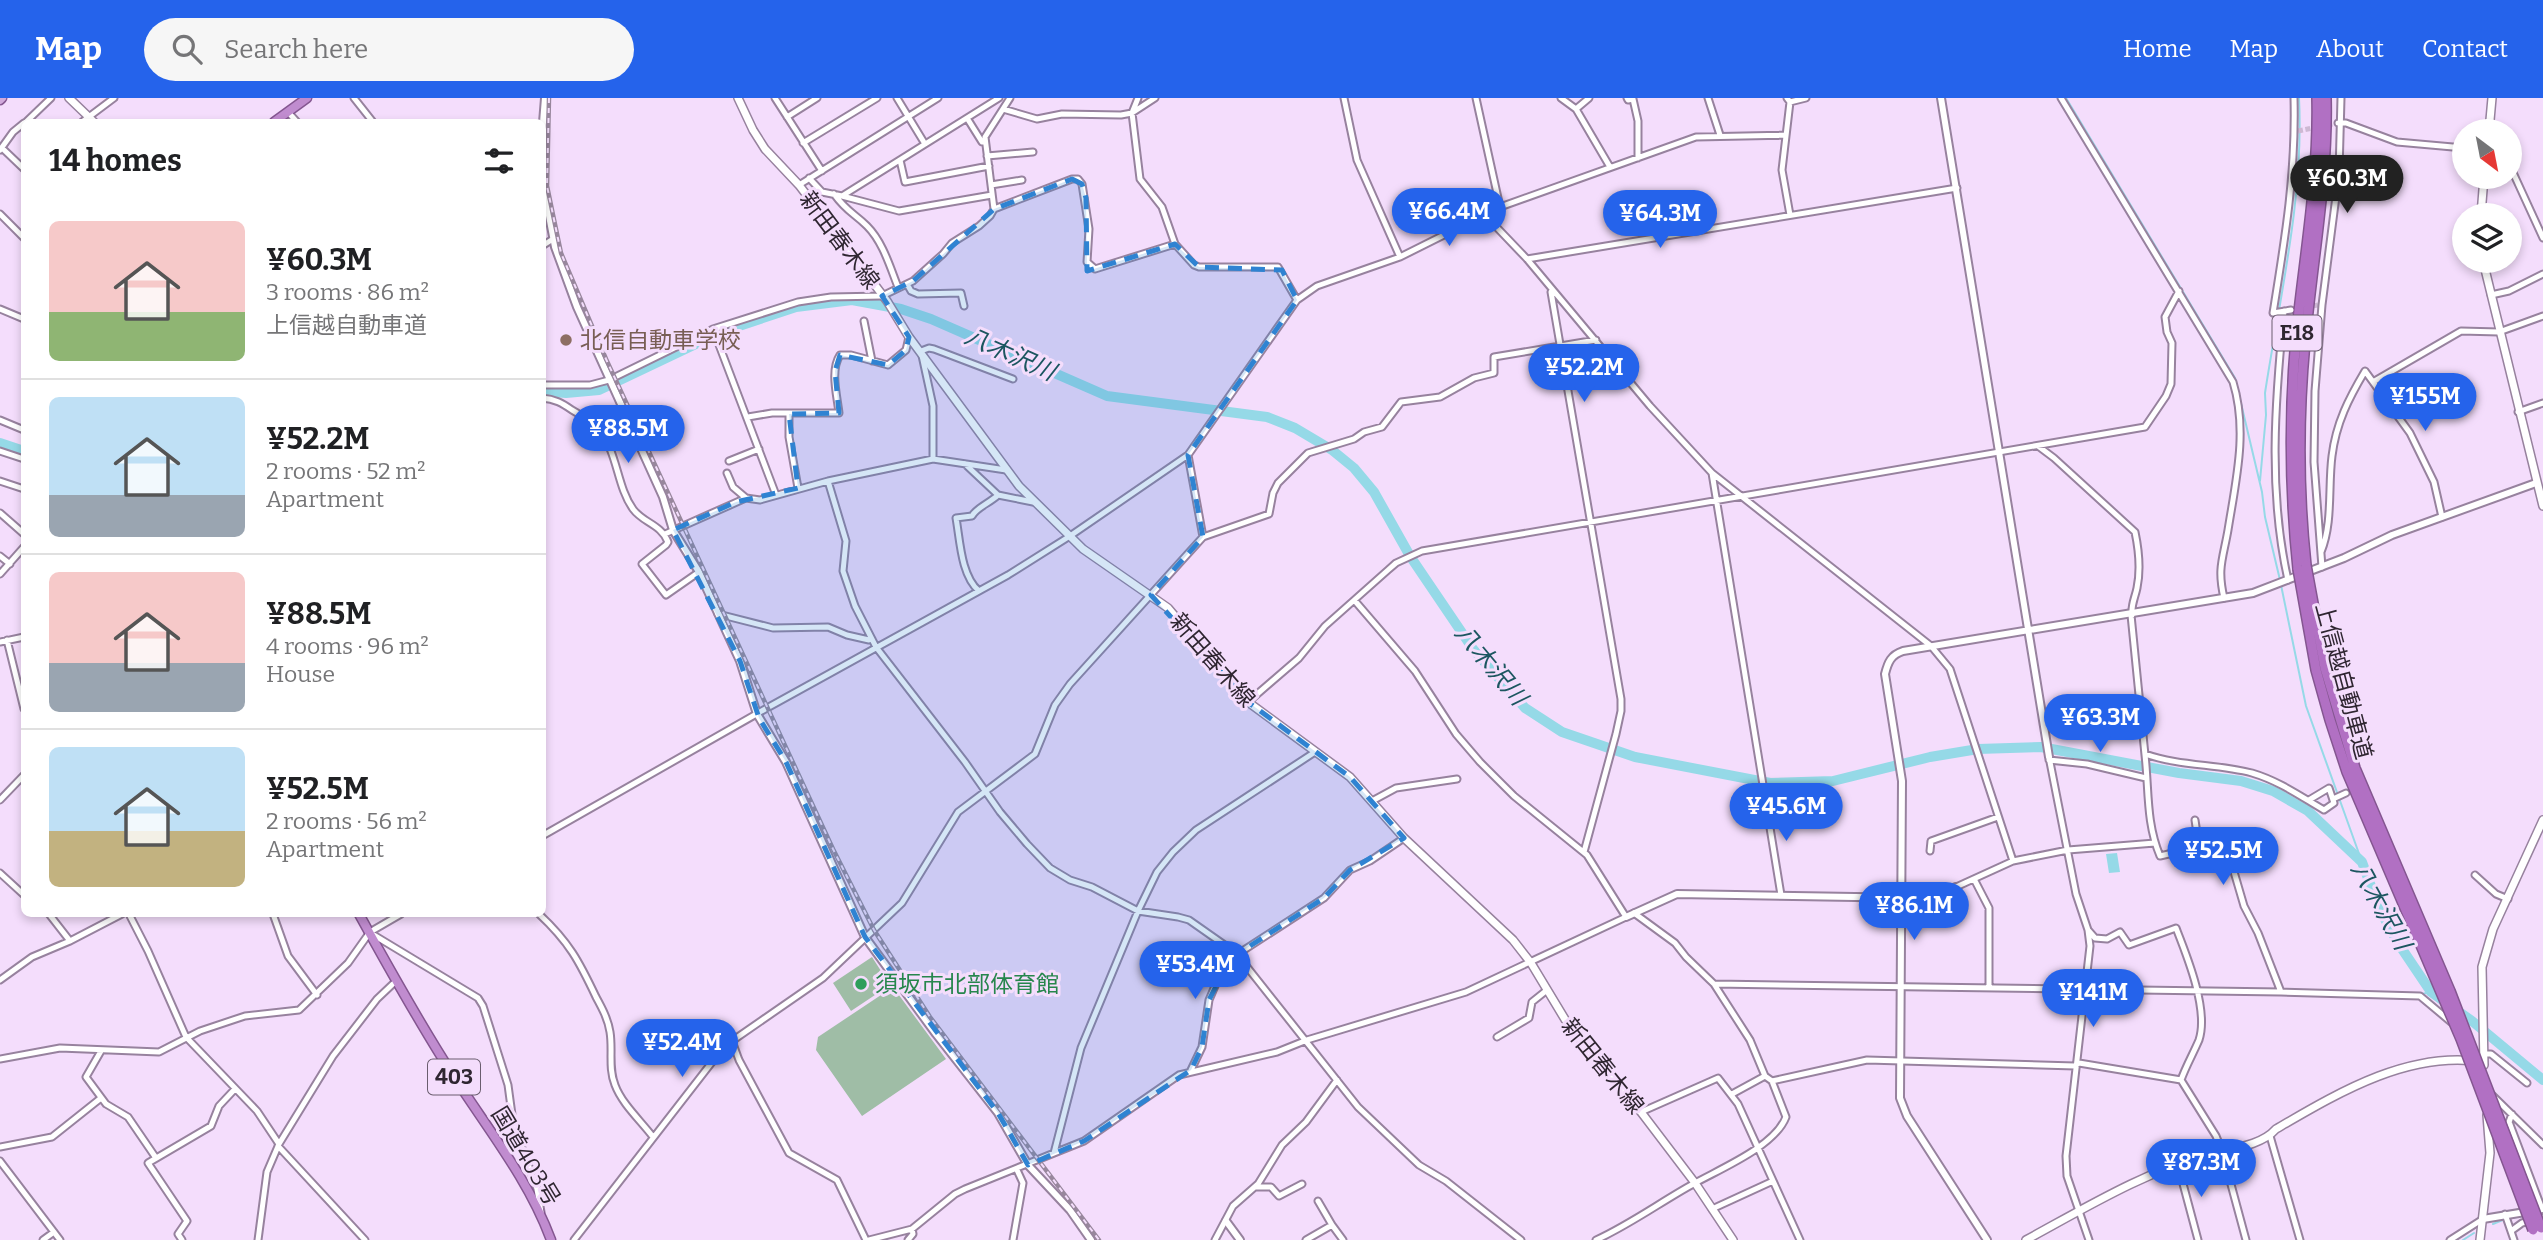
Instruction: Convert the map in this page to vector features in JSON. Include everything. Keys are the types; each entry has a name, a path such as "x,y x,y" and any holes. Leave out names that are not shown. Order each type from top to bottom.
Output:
{"highway":[{"path":"278,119 307,98"},
{"name":"上信越自動車道","path":"2317,98 2313,187 2296,339 2292,407 2291,488 2302,567 2325,668 2355,768 2459,1013 2539,1230"},
{"name":"上信越自動車道","path":"2302,567 2300,419 2305,340 2324,159 2326,98"},
{"name":"国道403号","path":"361,917 396,981 541,1214 551,1240"}],"main road":[{"path":"69,98 86,119"},
{"name":"新田春木線","path":"738,98 765,149 799,185 885,299 909,337 1006,470 1033,502 1083,549 1168,608 1248,702 1350,777 1404,838 1513,940 1531,963 1569,1026 1641,1112 1695,1183 1733,1240"},
{"path":"2490,119 2492,98"},
{"path":"2486,273 2518,412 2540,482 2543,506"},
{"path":"2480,1240 2490,1153 2483,1062 2482,967 2493,929 2543,822"},
{"path":"2026,1240 2133,1183 2178,1165 2270,1136 2276,1129 2339,1092 2368,1080 2441,1059 2483,1062"}],"street":[{"path":"29,119 51,98"},
{"path":"90,119 114,98"},
{"path":"354,98 371,119"},
{"path":"543,119 544,98"},
{"path":"775,98 822,171"},
{"path":"787,117 817,98"},
{"path":"803,143 877,98"},
{"path":"897,98 925,144"},
{"path":"799,185 937,98"},
{"path":"1138,98 1132,113 1140,179 1163,207 1175,244 1199,267 1278,267 1297,300"},
{"path":"1005,101 1037,118 1062,114 1121,115 1132,113 1155,98"},
{"path":"1343,98 1357,160 1400,257"},
{"path":"1476,98 1500,207"},
{"path":"1561,98 1576,109 1610,167"},
{"path":"1576,109 1589,98"},
{"path":"1627,98 1633,99 1637,121 1638,158"},
{"path":"1708,98 1720,135"},
{"path":"1790,215 1782,170 1789,100 1806,98"},
{"path":"1941,98 2044,732 2076,894 2088,930 2090,946 2086,989 2066,1156 2067,1177 2089,1240"},
{"path":"2062,98 2233,382 2241,412 2236,483 2220,569 2224,598"},
{"path":"2286,580 2277,518 2275,468 2277,379 2288,310 2273,313 2284,254 2296,132 2294,98"},
{"path":"2322,567 2314,462 2315,422 2320,305 2339,173 2341,98"},
{"path":"842,196 967,118 1005,101"},
{"path":"994,209 985,137 1005,101"},
{"path":"288,111 295,119"},
{"path":"967,118 982,142 985,142"},
{"path":"2339,123 2397,142 2452,147"},
{"path":"21,126 1,149 21,166"},
{"path":"546,834 979,591 1070,536 1188,455 1297,300 1317,286 1400,257 1500,207 1696,137 1786,135"},
{"path":"987,156 1033,152"},
{"path":"900,159 905,181 989,166"},
{"path":"809,178 822,192 899,211 992,195"},
{"path":"546,385 590,385 609,380 713,331 798,302 831,297 885,299 898,287 922,274 952,243 979,226 994,209 1072,178 1078,179 1082,184 1089,229 1087,262 1095,269 1175,244"},
{"path":"991,185 1022,180"},
{"path":"1527,259 1957,188"},
{"path":"2521,189 2543,238"},
{"path":"834,194 845,210 874,234 885,253 898,287"},
{"path":"0,214 21,235"},
{"path":"1484,214 1527,259 1650,405 1712,473 1931,646 1950,669 2013,861"},
{"path":"546,220 565,276 663,497 673,530 699,572 740,661 757,714 786,762 865,937 998,1113 1028,1165 1070,1210 1091,1240"},
{"path":"546,243 553,239"},
{"path":"2491,295 2509,291 2543,274"},
{"path":"907,284 911,291 918,294 961,293 964,306"},
{"path":"1551,290 1621,699 1616,734 1584,852"},
{"path":"1248,702 1299,658 1325,626 1396,563 1422,551 2146,427 2171,384 2172,344 2166,332 2165,317 2179,291"},
{"path":"0,309 21,318"},
{"path":"2373,382 2461,331 2499,332 2543,316"},
{"path":"864,321 872,361"},
{"path":"713,331 776,495"},
{"path":"748,417 772,413 839,413 835,372 836,361 840,355 888,365 906,350 909,337"},
{"path":"574,1240 653,1137 732,1041 823,978 902,904 958,812 1035,754 1055,705 1070,684 1203,537 1269,514 1278,483 1308,453 1382,427 1401,402 1440,397 1474,379 1494,373 1494,357 1596,340"},
{"path":"933,460 933,406 921,351 934,349 1013,379"},
{"path":"2320,555 2328,519 2332,456 2342,412 2365,371 2410,433 2434,482 2442,517"},
{"path":"546,398 564,404 598,428 606,440 626,499 638,515 658,526 665,534 666,545 642,564 666,595 699,572"},
{"path":"2518,412 2543,403"},
{"path":"789,414 789,437 798,488"},
{"path":"0,420 21,428"},
{"path":"2037,446 2054,458 2135,532 2140,570 2131,603 2148,814 2160,856 2225,841 2244,906 2258,933 2281,992"},
{"path":"729,461 759,449"},
{"path":"0,451 21,458"},
{"path":"1188,455 1203,537"},
{"path":"665,534 746,498 760,500 828,481 933,460 1006,470"},
{"path":"965,463 998,495 1033,502"},
{"path":"727,473 733,487 746,498"},
{"path":"1712,473 1781,895"},
{"path":"0,481 21,488"},
{"path":"828,481 846,541 843,571 855,606 876,647 1000,812 1050,868 1138,911 1189,920 1236,953 1358,1107 1419,1165 1446,1181 1521,1240"},
{"path":"1987,1240 1907,1116 1900,1098 1902,781 1885,674 1887,665 1897,653 1931,646 2253,593 2322,567 2392,535 2540,482"},
{"path":"979,591 972,586 963,557 956,518 972,516 975,510 988,505 998,495"},
{"path":"0,513 21,531"},
{"path":"0,574 21,551"},
{"path":"0,556 10,564"},
{"path":"1355,601 1415,671 1456,734 1480,762 1514,796 1584,852 1626,917"},
{"path":"718,614 763,626 828,627 847,635 872,639"},
{"path":"21,638 3,641 21,699"},
{"path":"1054,1153 1081,1048 1157,872 1196,830 1315,752"},
{"path":"2145,756 2251,773 2288,787 2324,810 2334,803 2329,788 2309,800"},
{"path":"2049,759 2087,764 2146,778"},
{"path":"0,800 21,778"},
{"path":"1372,801 1396,788 1457,779"},
{"path":"2333,799 2346,793"},
{"path":"1930,851 1931,841 1998,817"},
{"path":"2195,820 2202,846 2215,861"},
{"path":"1191,1070 1202,1047 1209,1000 1224,965 1236,953 1324,898 1350,870 1370,861 1404,838"},
{"path":"732,1041 739,1060 789,1153 837,1180 868,1240 912,1229 955,1194 1084,1141 1169,1080 1191,1070 1277,1052 1307,1040 1441,1002 1677,894 1900,898 1931,896 2013,861 2068,850 2155,843"},
{"path":"0,873 21,892"},
{"path":"2475,875 2496,894 2508,899"},
{"path":"1974,879 1989,908 1989,988"},
{"path":"1597,1240 1757,1148 1774,1135 1786,1117 1772,1081 1765,1076 1750,1040 1714,984 1675,943 1634,913"},
{"path":"51,917 69,941"},
{"path":"0,980 32,957 116,917"},
{"path":"131,917 186,1037 265,1122 278,1146 365,1240"},
{"path":"274,917 288,956 317,995"},
{"path":"0,1059 60,1048 159,1052 186,1037 245,1016 299,1010 348,963 370,932 396,917"},
{"path":"542,917 560,933 580,963 607,1019 611,1071 615,1086 653,1137"},
{"path":"2088,930 2095,939 2107,939 2120,932 2129,945 2176,928 2189,961 2202,1022 2199,1039 2181,1080"},
{"path":"370,932 478,998 508,1084 513,1122 537,1189 541,1214"},
{"path":"258,1240 267,1172 279,1144 339,1047 377,999 396,981"},
{"path":"1714,984 2196,990 2420,996 2527,1083"},
{"path":"1497,1037 1530,1018 1532,1002 1547,990"},
{"path":"101,1051 86,1077 106,1104 128,1117 156,1158"},
{"path":"1772,1081 1867,1060 2075,1066 2079,1063 2181,1080 2216,1136 2246,1240"},
{"path":"1732,1094 1765,1076"},
{"path":"1641,1112 1718,1078 1732,1094 1800,1240"},
{"path":"1215,1240 1233,1206 1255,1187 1282,1145 1306,1122 1337,1080"},
{"path":"182,1240 178,1234 187,1221 148,1163 211,1126 219,1106 234,1090"},
{"path":"2486,1090 2500,1100 2543,1145"},
{"path":"0,1147 52,1137 101,1098"},
{"path":"2450,1240 2483,1219 2543,1209 2509,1122 2512,1114"},
{"path":"2270,1136 2300,1240"},
{"path":"0,1161 60,1240"},
{"path":"2178,1165 2198,1240"},
{"path":"1013,1240 1023,1183 1017,1170"},
{"path":"1266,1171 1274,1190"},
{"path":"1712,1209 1773,1181"},
{"path":"1255,1187 1271,1187 1279,1196 1302,1184"},
{"path":"1318,1201 1343,1240"},
{"path":"2506,1217 2514,1240"},
{"path":"1226,1221 1240,1240"},
{"path":"2511,1231 2522,1223 2539,1230"},
{"path":"1306,1240 1332,1225"},
{"path":"908,1240 913,1234 912,1229"},
{"path":"43,1240 54,1231"}],"highlighted area":[{"path":"1072,179 1082,184 1086,198 1087,271 1175,244 1199,267 1282,270 1297,300 1188,455 1203,537 1151,595 1248,702 1350,777 1404,838 1350,870 1324,898 1230,959 1209,1000 1202,1047 1191,1070 1084,1141 1028,1165 998,1113 865,937 786,762 759,718 740,661 673,530 736,502 798,488 789,414 839,413 835,371 840,355 888,365 906,350 909,337 882,296 913,281 994,209"}],"shaded area":[{"path":"2117,853 2120,872 2109,873 2106,854"},
{"name":"須坂市北部体育館","path":"872,957 890,985 851,1011 833,983"},
{"path":"893,987 946,1059 862,1116 816,1050 818,1037"}],"waterway":[{"path":"2066,98 2235,378 2280,580"},
{"path":"2260,481 2266,415 2265,393 2284,283 2298,172 2299,98"},
{"name":"八木沢川","path":"546,391 566,393 599,390 721,332 796,307 852,300 901,309 931,319 1107,396 1267,417 1295,428 1332,450 1354,468 1374,492 1410,556 1473,649 1525,708 1562,732 1635,757 1770,783 1833,781 1930,757 1978,749 2041,747 2179,773 2241,781 2273,791 2308,811 2362,862 2379,908 2398,943 2431,992 2472,1021 2543,1080"},
{"name":"八木沢川","path":"0,443 21,450"},
{"path":"2281,585 2306,706 2362,862"},
{"path":"2028,991 2082,992"},
{"path":"2422,994 2431,992"},
{"path":"2510,1218 2525,1216"},
{"path":"2493,1224 2505,1219"},
{"path":"2463,1240 2474,1233"}],"tunnel":[{"path":"2298,131 2338,123"},
{"path":"2291,310 2318,305"}],"railway":[{"path":"549,98 547,186 561,253 606,359 833,849 874,930 930,1017 1099,1240"}],"place":[{"name":"北信自動車学校","path":"566,340"},
{"name":"須坂市北部体育館","path":"861,984"}]}
